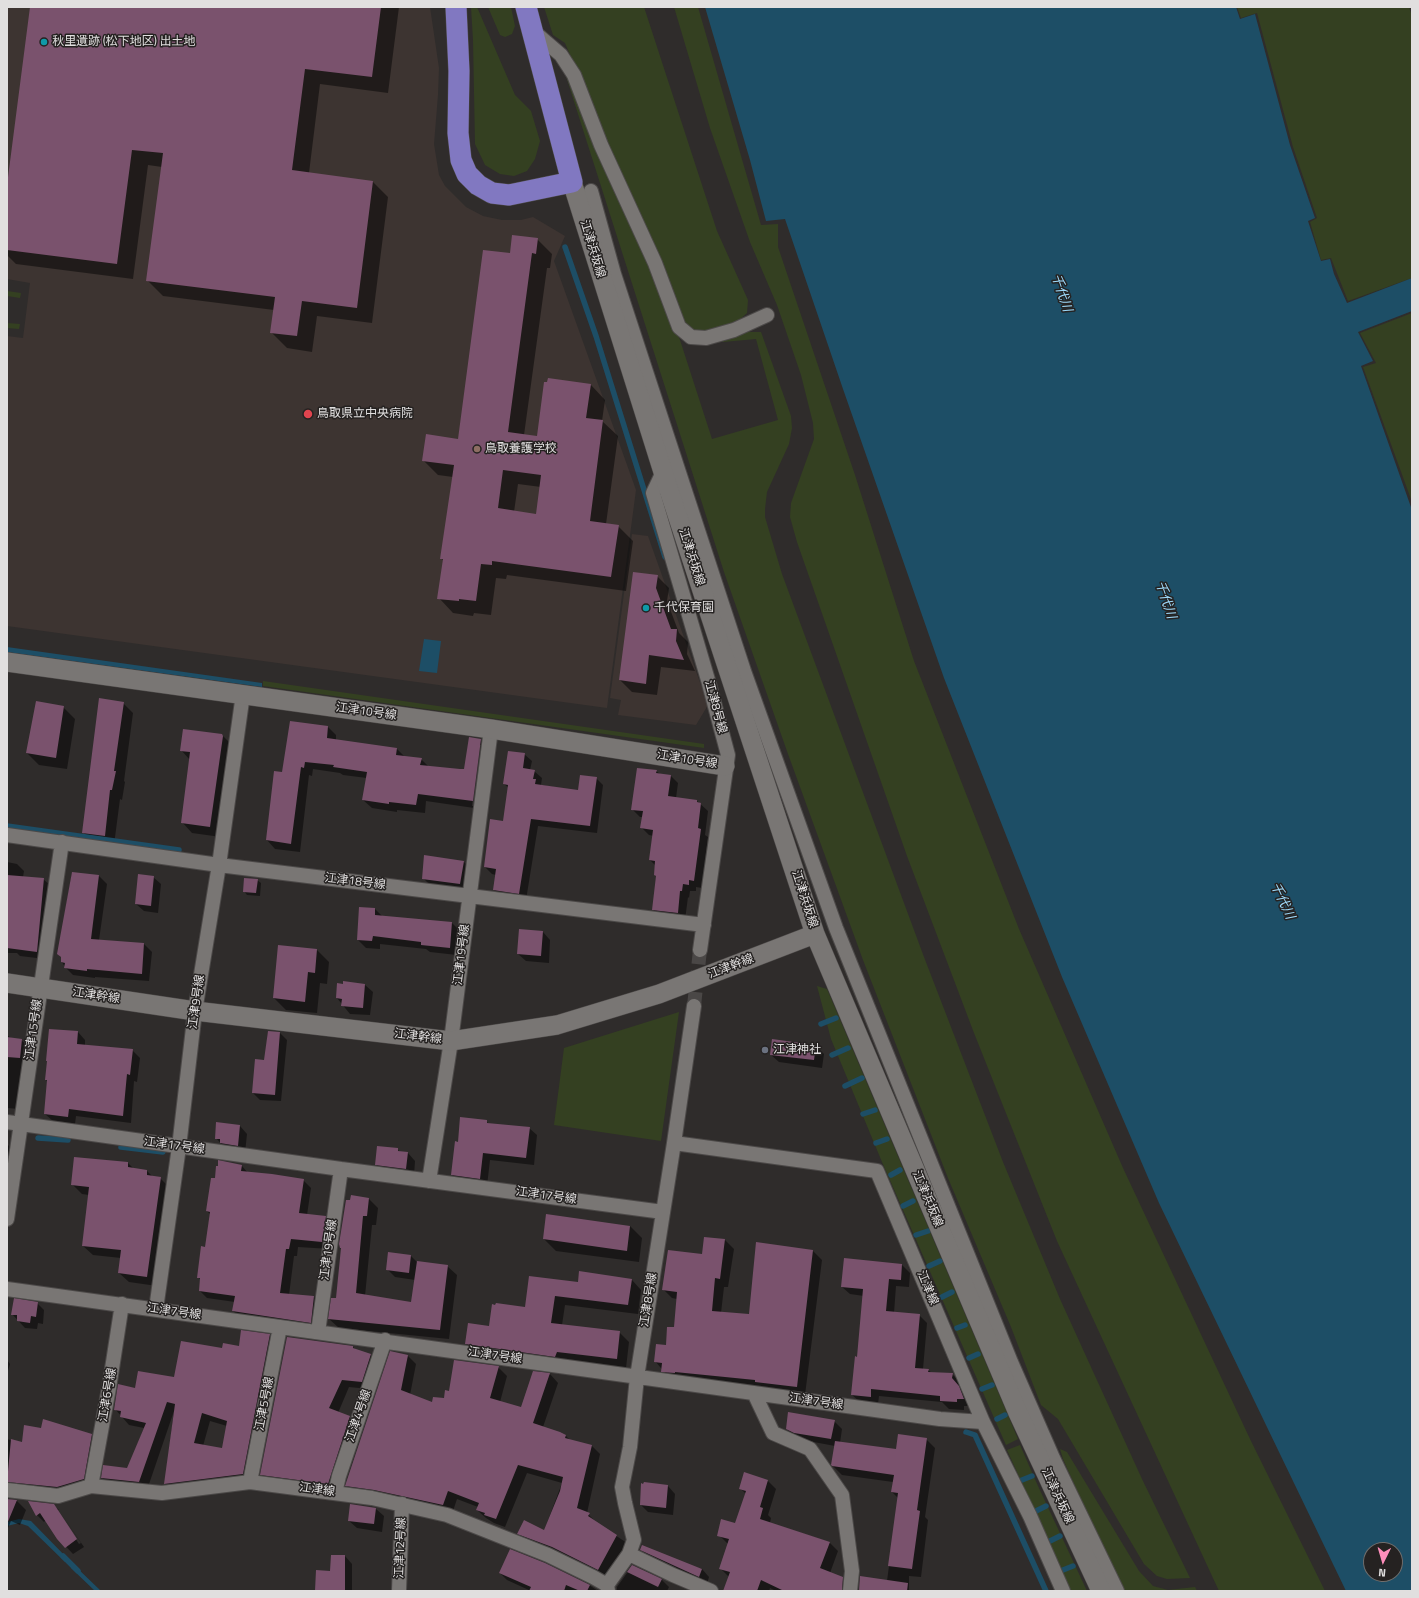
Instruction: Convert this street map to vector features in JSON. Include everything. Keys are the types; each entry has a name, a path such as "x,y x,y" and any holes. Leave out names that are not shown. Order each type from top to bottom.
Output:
{"main road":[{"path":"456,7 459,71 459,143 461,160 467,174 472,180 484,190 500,194 521,193 572,182 526,7"}],"street":[{"path":"531,28 560,55 574,75 601,145 655,263 679,327 691,337 706,338 734,330 767,315"},
{"name":"江津浜坂線","path":"572,182 663,472 815,934 1018,1413 1101,1591"},
{"path":"591,191 614,274 742,664 836,928 1011,1362 1053,1458 1117,1591"},
{"name":"江津8号線","path":"663,472 653,493 728,755 725,766 700,950"},
{"name":"江津10号線","path":"7,662 491,729 725,766"},
{"name":"江津9号線","path":"156,1310 179,1147 195,1011 219,865 243,694"},
{"name":"江津19号線","path":"429,1181 451,1041 491,729"},
{"name":"江津18号線","path":"7,835 219,865 704,925"},
{"name":"江津15号線","path":"7,1219 14,1123 40,988 62,842"},
{"name":"江津幹線","path":"7,983 195,1011 451,1041 557,1025 659,994 815,934"},
{"name":"江津8号線","path":"607,1588 629,1554 634,1540 622,1487 630,1447 637,1377 694,1006"},
{"name":"江津17号線","path":"14,1123 179,1147 663,1212"},
{"name":"江津線","path":"674,1143 877,1171 983,1422 1030,1516 1063,1591"},
{"name":"江津19号線","path":"318,1332 341,1169"},
{"name":"江津7号線","path":"7,1289 385,1340 940,1419 983,1422"},
{"name":"江津6号線","path":"91,1486 109,1388 122,1304"},
{"name":"江津5号線","path":"250,1482 280,1327"},
{"name":"江津4号線","path":"335,1493 339,1476 385,1340"},
{"path":"754,1393 773,1433 810,1449 842,1495 852,1571 850,1591"},
{"name":"江津線","path":"7,1490 58,1496 91,1486 162,1493 250,1482 372,1498 447,1515 548,1554 593,1576 607,1588"},
{"name":"江津12号線","path":"399,1591 402,1504"},
{"path":"629,1554 707,1590"}],"shaded area":[{"name":"鳥取県立中央病院","path":"7,7 430,7 439,68 434,144 439,175 445,186 466,207 483,216 502,220 521,220 533,217 565,236 554,261 636,490 607,708 7,626 7,336 23,338 30,283 7,279"},
{"path":"632,534 648,536 708,705 696,725 618,715 621,700 610,698"}],"green space":[{"path":"471,7 477,7 515,95 531,111 540,141 535,159 527,171 514,176 500,174 485,165 475,144"},
{"path":"488,7 511,7 515,26 512,34 505,37 500,35"},
{"path":"544,7 644,7 717,231 748,300 747,313 735,324 704,334 686,327 565,43 553,35"},
{"path":"674,7 698,7 761,225 778,224 778,247 855,475 914,661 1019,929 1123,1168 1250,1439 1325,1591 1219,1591 1057,1241 974,1033 907,856 797,542 790,517 791,503 814,439 813,423 801,375 777,305 750,242 710,128"},
{"path":"1237,7 1409,7 1412,16 1412,278 1348,301 1331,258 1321,260 1310,222 1317,218 1293,147 1257,13 1241,18"},
{"path":"563,67 630,217 680,340 712,439 778,420 756,339 723,342 721,339 743,332 761,332 791,416 792,428 789,444 767,492 765,509 765,517 782,574 924,957 1003,1162 1060,1299 1142,1479 1190,1578 1167,1579 1157,1576 1144,1564 1058,1419 1041,1405 1011,1327 948,1178 863,960 788,754 724,572"},
{"path":"7,291 21,293 20,298 7,296"},
{"path":"1412,313 1412,502 1363,367 1376,363 1360,333"},
{"path":"7,323 20,324 19,329 7,328"},
{"path":"263,681 704,744 704,748 263,686"},
{"path":"817,986 827,989 1018,1439 1006,1445 882,1162 831,1039"},
{"path":"679,1012 661,1141 554,1125 564,1048"},
{"path":"1020,1445 1087,1591 1071,1591 1007,1450"},
{"path":"1060,1449 1067,1452 1139,1571 1153,1586 1168,1590 1195,1587 1197,1591 1123,1591 1063,1459"}],"water":[{"name":"千代川","path":"705,7 1236,7 1240,19 1255,14 1290,145 1315,218 1308,221 1321,261 1330,259 1334,274 1347,303 1412,278 1412,311 1358,332 1373,361 1361,366 1412,510 1412,1591 1346,1591 1159,1203 1062,977 944,678 785,219 766,221 750,160"},
{"path":"424,639 441,641 437,673 419,671"},
{"path":"7,647 262,683 262,687 7,652"},
{"path":"19,1519 31,1521 69,1560 65,1562 28,1526 19,1523 7,1526 7,1522"},
{"path":"74,1565 101,1591 95,1591 71,1568"}],"building":[{"path":"30,7 381,7 372,77 305,69 292,170 373,181 357,308 302,301 297,336 270,333 275,297 146,281 163,153 132,150 117,264 7,250 7,185"},
{"path":"512,235 538,238 536,254 532,253 508,432 537,436 544,382 547,382 548,378 591,384 586,418 603,420 590,521 619,525 611,577 492,561 492,565 481,564 476,601 437,599 443,559 440,559 454,465 422,461 426,434 458,439 483,250 510,253","holes":["503,470 541,475 536,514 498,508"]},
{"name":"千代保育園","path":"633,572 658,575 656,588 671,629 677,629 676,641 684,660 649,655 646,684 619,680"},
{"path":"99,698 124,702 114,771 116,771 112,790 110,790 105,836 82,833"},
{"path":"36,701 64,706 56,758 26,753"},
{"path":"290,721 328,726 327,738 397,748 396,755 422,758 420,765 460,769 464,769 469,737 481,739 473,801 418,794 416,805 389,802 389,804 362,800 367,772 333,767 334,765 305,762 304,768 301,767 291,844 266,840 274,771 282,772"},
{"path":"183,729 222,734 223,736 210,827 181,823 190,752 180,751"},
{"path":"508,751 525,753 523,768 535,770 533,779 536,779 535,784 578,790 580,775 597,777 590,826 531,819 519,894 493,890 496,869 484,867 490,819 503,821 508,785 503,784"},
{"path":"637,768 657,770 656,773 671,775 668,796 697,800 697,802 701,803 698,828 701,829 694,881 689,880 689,885 683,884 682,891 680,891 678,913 652,910 656,876 654,875 655,861 649,860 653,830 640,828 643,811 631,810"},
{"path":"424,855 464,861 460,884 422,879"},
{"path":"72,872 99,875 91,939 144,943 142,974 87,969 87,971 64,968 65,963 61,962 61,957 57,954"},
{"path":"138,874 154,876 151,906 135,904"},
{"path":"7,875 44,878 37,952 7,948"},
{"path":"244,878 258,879 256,893 243,892"},
{"path":"359,907 375,908 375,915 452,922 450,948 421,945 421,942 373,936 372,941 357,940"},
{"path":"519,929 543,931 541,956 517,954"},
{"path":"278,945 317,949 315,973 308,972 305,1002 273,998"},
{"path":"343,981 365,984 363,1008 341,1006 342,999 336,998 337,983 343,984"},
{"path":"49,1029 78,1031 77,1044 133,1049 130,1075 127,1074 123,1116 69,1109 68,1117 44,1114"},
{"path":"268,1031 280,1032 275,1095 252,1093 255,1059 264,1060"},
{"path":"7,1037 22,1039 20,1058 7,1057"},
{"path":"772,1039 816,1045 814,1060 770,1055"},
{"path":"460,1117 487,1120 487,1123 530,1127 526,1158 483,1153 480,1179 451,1175 455,1141 458,1142"},
{"path":"216,1122 240,1125 238,1146 220,1143 220,1139 215,1139"},
{"path":"377,1146 398,1148 398,1151 408,1152 406,1169 375,1165"},
{"path":"74,1157 128,1162 128,1167 147,1170 147,1175 161,1177 147,1277 118,1273 121,1250 82,1246 89,1187 71,1185"},
{"path":"218,1160 242,1165 241,1171 304,1179 299,1213 326,1216 322,1242 291,1239 289,1249 286,1249 280,1293 314,1296 311,1323 232,1311 235,1296 199,1291 200,1278 197,1278 201,1246 205,1247 210,1212 206,1211 211,1178 215,1178"},
{"path":"351,1195 369,1198 367,1216 363,1216 356,1293 411,1302 417,1261 448,1265 440,1330 328,1319 331,1298 336,1298 341,1248 339,1244 346,1200 350,1200"},
{"path":"546,1214 630,1226 627,1251 543,1239"},
{"path":"704,1237 725,1239 720,1279 715,1278 712,1311 749,1314 756,1242 813,1250 797,1387 755,1382 755,1380 661,1372 662,1363 654,1362 656,1344 666,1345 667,1327 674,1327 677,1292 662,1290 668,1250 702,1254"},
{"path":"388,1252 411,1255 409,1273 386,1270"},
{"path":"844,1258 902,1264 901,1280 889,1279 886,1311 920,1314 915,1368 929,1369 928,1372 953,1373 952,1378 959,1386 964,1399 957,1399 957,1402 940,1401 940,1396 871,1389 871,1397 851,1395 855,1356 857,1357 863,1289 841,1287"},
{"path":"579,1271 632,1279 628,1305 555,1296 551,1323 620,1331 617,1359 557,1352 555,1357 465,1344 468,1323 489,1326 492,1304 495,1305 496,1303 525,1307 529,1276 578,1282"},
{"path":"14,1298 38,1302 36,1317 31,1316 30,1323 17,1321 17,1315 11,1315"},
{"path":"241,1330 270,1334 243,1474 164,1484 175,1404 167,1402 139,1482 101,1478 103,1465 127,1468 146,1423 120,1417 121,1411 114,1410 118,1384 135,1388 138,1371 174,1377 181,1341 222,1348 223,1343 239,1346","holes":["202,1413 227,1421 222,1448 194,1443"]},
{"path":"287,1337 353,1346 353,1348 371,1354 362,1382 342,1380 329,1408 350,1416 328,1484 260,1475"},
{"path":"390,1351 408,1355 401,1390 432,1402 433,1397 444,1398 445,1390 449,1391 454,1360 499,1366 490,1398 521,1407 533,1371 550,1373 533,1423 560,1432 566,1435 565,1438 592,1445 577,1508 590,1513 588,1516 617,1535 598,1570 552,1547 517,1534 524,1520 544,1530 560,1491 563,1477 518,1465 496,1519 484,1515 485,1513 476,1510 479,1503 448,1491 443,1505 374,1490 345,1486"},
{"path":"788,1412 835,1420 831,1439 794,1433 786,1429"},
{"path":"43,1419 92,1434 84,1479 57,1487 7,1482 11,1439 22,1442 24,1425 41,1428"},
{"path":"898,1434 927,1438 917,1510 920,1511 912,1569 888,1566 898,1493 891,1492 894,1475 831,1465 835,1441 896,1449"},
{"path":"744,1472 768,1480 760,1507 763,1508 760,1519 830,1542 820,1568 843,1577 842,1591 784,1591 761,1580 757,1591 723,1591 730,1572 719,1569 729,1539 717,1536 721,1519 735,1523 746,1491 739,1489"},
{"path":"644,1482 668,1485 666,1508 640,1505 641,1483 643,1484"},
{"path":"7,1499 17,1500 7,1524"},
{"path":"28,1501 54,1504 77,1539 65,1548 57,1539 40,1513 36,1516"},
{"path":"350,1504 376,1508 374,1524 348,1521"},
{"path":"642,1545 702,1569 699,1577 640,1550"},
{"path":"510,1549 545,1563 590,1585 587,1591 580,1591 566,1585 564,1591 529,1591 531,1587 499,1573"},
{"path":"331,1555 345,1555 345,1591 315,1591 316,1570 330,1571"},
{"path":"632,1565 662,1579 658,1587 627,1572"},
{"path":"860,1576 908,1583 907,1591 859,1591"}],"waterway":[{"path":"565,247 596,336 665,557"},
{"path":"7,826 179,850"},
{"path":"821,1024 836,1018"},
{"path":"832,1055 848,1048"},
{"path":"845,1086 862,1078"},
{"path":"863,1114 875,1110"},
{"path":"38,1138 68,1140"},
{"path":"876,1143 887,1139"},
{"path":"121,1147 163,1152"},
{"path":"891,1175 900,1170"},
{"path":"903,1206 913,1201"},
{"path":"916,1235 928,1231"},
{"path":"929,1266 940,1261"},
{"path":"942,1297 952,1292"},
{"path":"957,1328 965,1325"},
{"path":"969,1358 978,1354"},
{"path":"982,1389 992,1385"},
{"path":"997,1419 1005,1415"},
{"path":"966,1432 975,1435 1046,1591"},
{"path":"1022,1480 1032,1476"},
{"path":"1036,1511 1046,1506"},
{"path":"1050,1541 1060,1536"},
{"path":"63,1556 78,1571"},
{"path":"1063,1570 1073,1566"}],"tunnel":[{"path":"694,1006 700,950"}],"place":[{"name":"秋里遺跡 (松下地区) 出土地","path":"44,42"},
{"name":"鳥取県立中央病院","path":"308,414"},
{"name":"鳥取養護学校","path":"477,449"},
{"name":"千代保育園","path":"646,608"},
{"name":"江津神社","path":"765,1050"}]}
